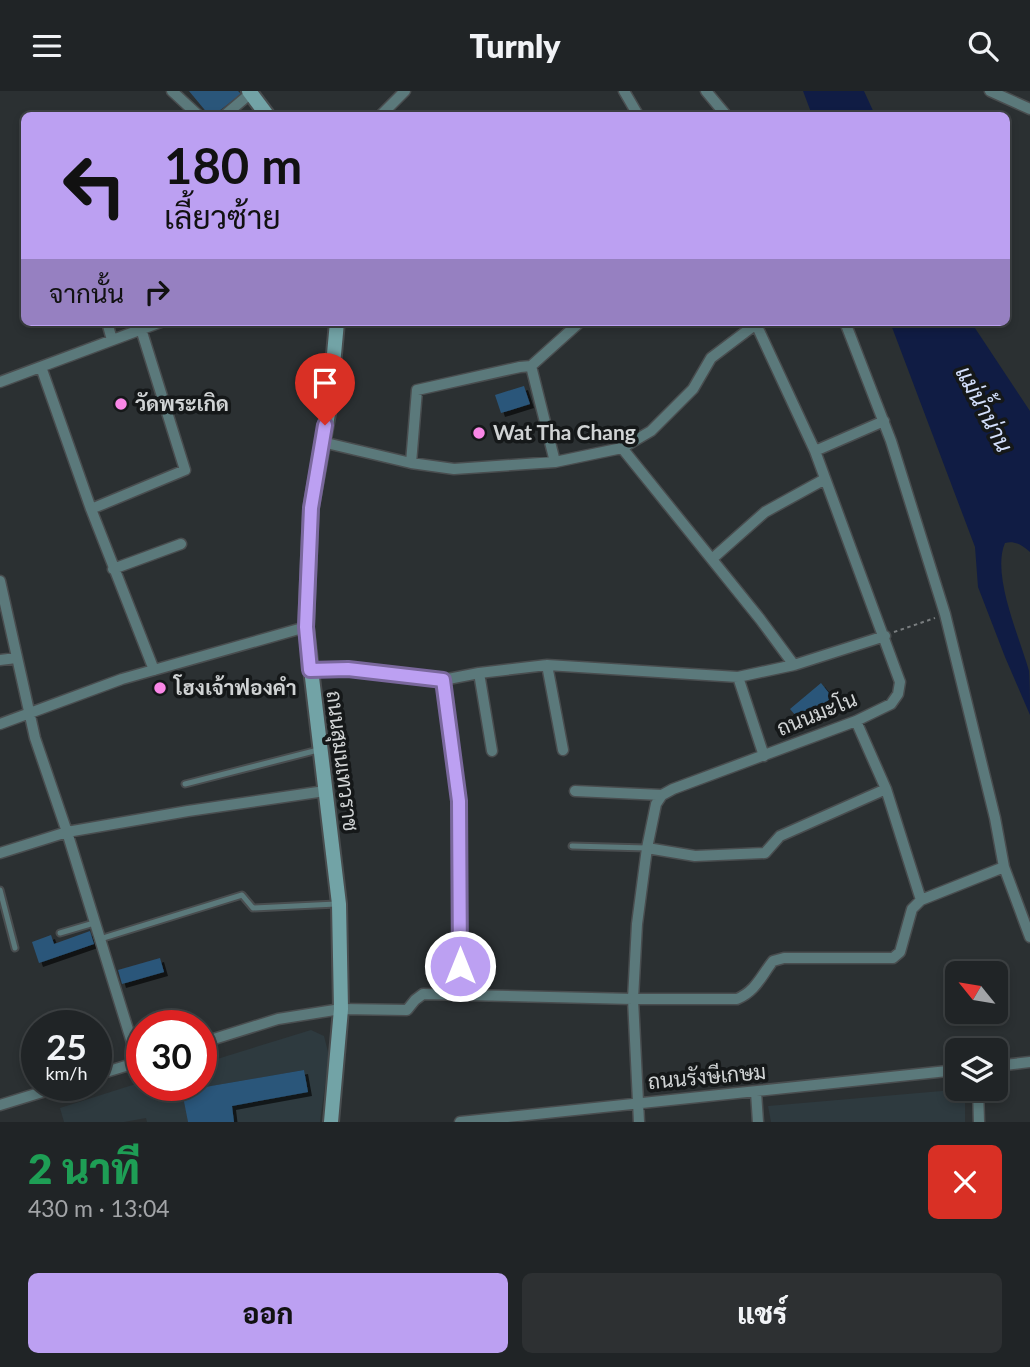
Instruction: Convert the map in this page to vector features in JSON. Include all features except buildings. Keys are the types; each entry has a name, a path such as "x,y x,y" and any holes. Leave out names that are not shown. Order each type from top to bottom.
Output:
{"street":[{"path":"172,91 195,112"},
{"path":"384,112 405,91"},
{"path":"706,91 724,112"},
{"path":"990,91 1030,109"},
{"path":"228,112 250,92 265,112"},
{"path":"625,92 634,112"},
{"path":"108,326 113,340"},
{"path":"0,382 150,326"},
{"name":"ถนนสุมนเทวราช","path":"331,1122 341,1009 339,904 306,627 311,508 334,370 337,326"},
{"path":"411,463 417,390 531,366 576,326"},
{"path":"322,442 411,463 454,469 555,463 622,448 651,431 693,389 710,358 752,326"},
{"name":"ถนนมะโน","path":"662,795 856,720 891,704 898,694 900,682 815,451 757,326"},
{"path":"847,326 884,421 946,614 995,818 1004,867 1030,937"},
{"path":"91,509 185,470 141,329"},
{"path":"531,366 555,463"},
{"path":"41,367 113,569 154,670"},
{"path":"815,451 884,421"},
{"path":"622,448 794,665"},
{"path":"712,559 765,512 825,479"},
{"path":"113,569 181,544"},
{"path":"0,581 29,713 126,1020"},
{"path":"0,724 154,670 306,627"},
{"path":"310,670 348,669 443,680 479,673 547,666 738,677 794,665 884,636"},
{"path":"0,660 16,658"},
{"path":"547,666 563,750"},
{"path":"479,673 492,751"},
{"path":"738,677 764,755"},
{"path":"443,680 459,801 460,993"},
{"path":"856,720 886,789 921,900"},
{"path":"647,848 695,856 765,853 779,836 886,789"},
{"path":"0,853 67,832 325,791"},
{"path":"575,791 662,795"},
{"path":"639,1122 633,999 637,924 647,848 656,804 662,795"},
{"path":"217,1038 278,1019 341,1009 407,1010 423,994 737,999 755,987 773,961 784,958 893,958 900,952 912,909 921,900 1004,867"},
{"path":"1008,1065 1030,1062"},
{"name":"ถนนรังษีเกษม","path":"460,1122 945,1071"},
{"path":"756,1092 758,1122"},
{"path":"0,1105 21,1099"},
{"path":"978,1101 979,1122"}],"lane":[{"path":"185,784 320,750"},
{"path":"572,846 647,848"},
{"path":"0,890 15,948"},
{"path":"99,939 242,895 253,908 339,904"},
{"path":"60,933 94,923"}],"path":[{"path":"884,636 946,614"}],"shaded area":[{"path":"311,1030 324,1036 329,1056 320,1122 234,1122 232,1106 307,1092 304,1070 217,1085 217,1059"},
{"path":"126,1087 126,1101 185,1101 188,1122 147,1122 146,1118 124,1122 64,1122 60,1108 82,1101 112,1101 112,1092"},
{"path":"945,1091 945,1101 965,1101 965,1122 771,1122 768,1106"}],"water":[{"path":"803,91 864,91 874,112 811,112"},
{"name":"แม่น้ำน่าน","path":"892,326 974,326 1030,411 1030,552 1015,543 1005,543 1002,572 1008,607 1029,671 1030,715 978,587 975,547"}],"place":[{"name":"วัดพระเกิด","path":"121,404"},
{"name":"Wat Tha Chang","path":"479,433"},
{"name":"โฮงเจ้าฟองคำ","path":"160,688"}],"route":[{"path":"325,425 311,508 306,627 310,670 388,672 419,679 443,680 459,801 460,966"}]}
